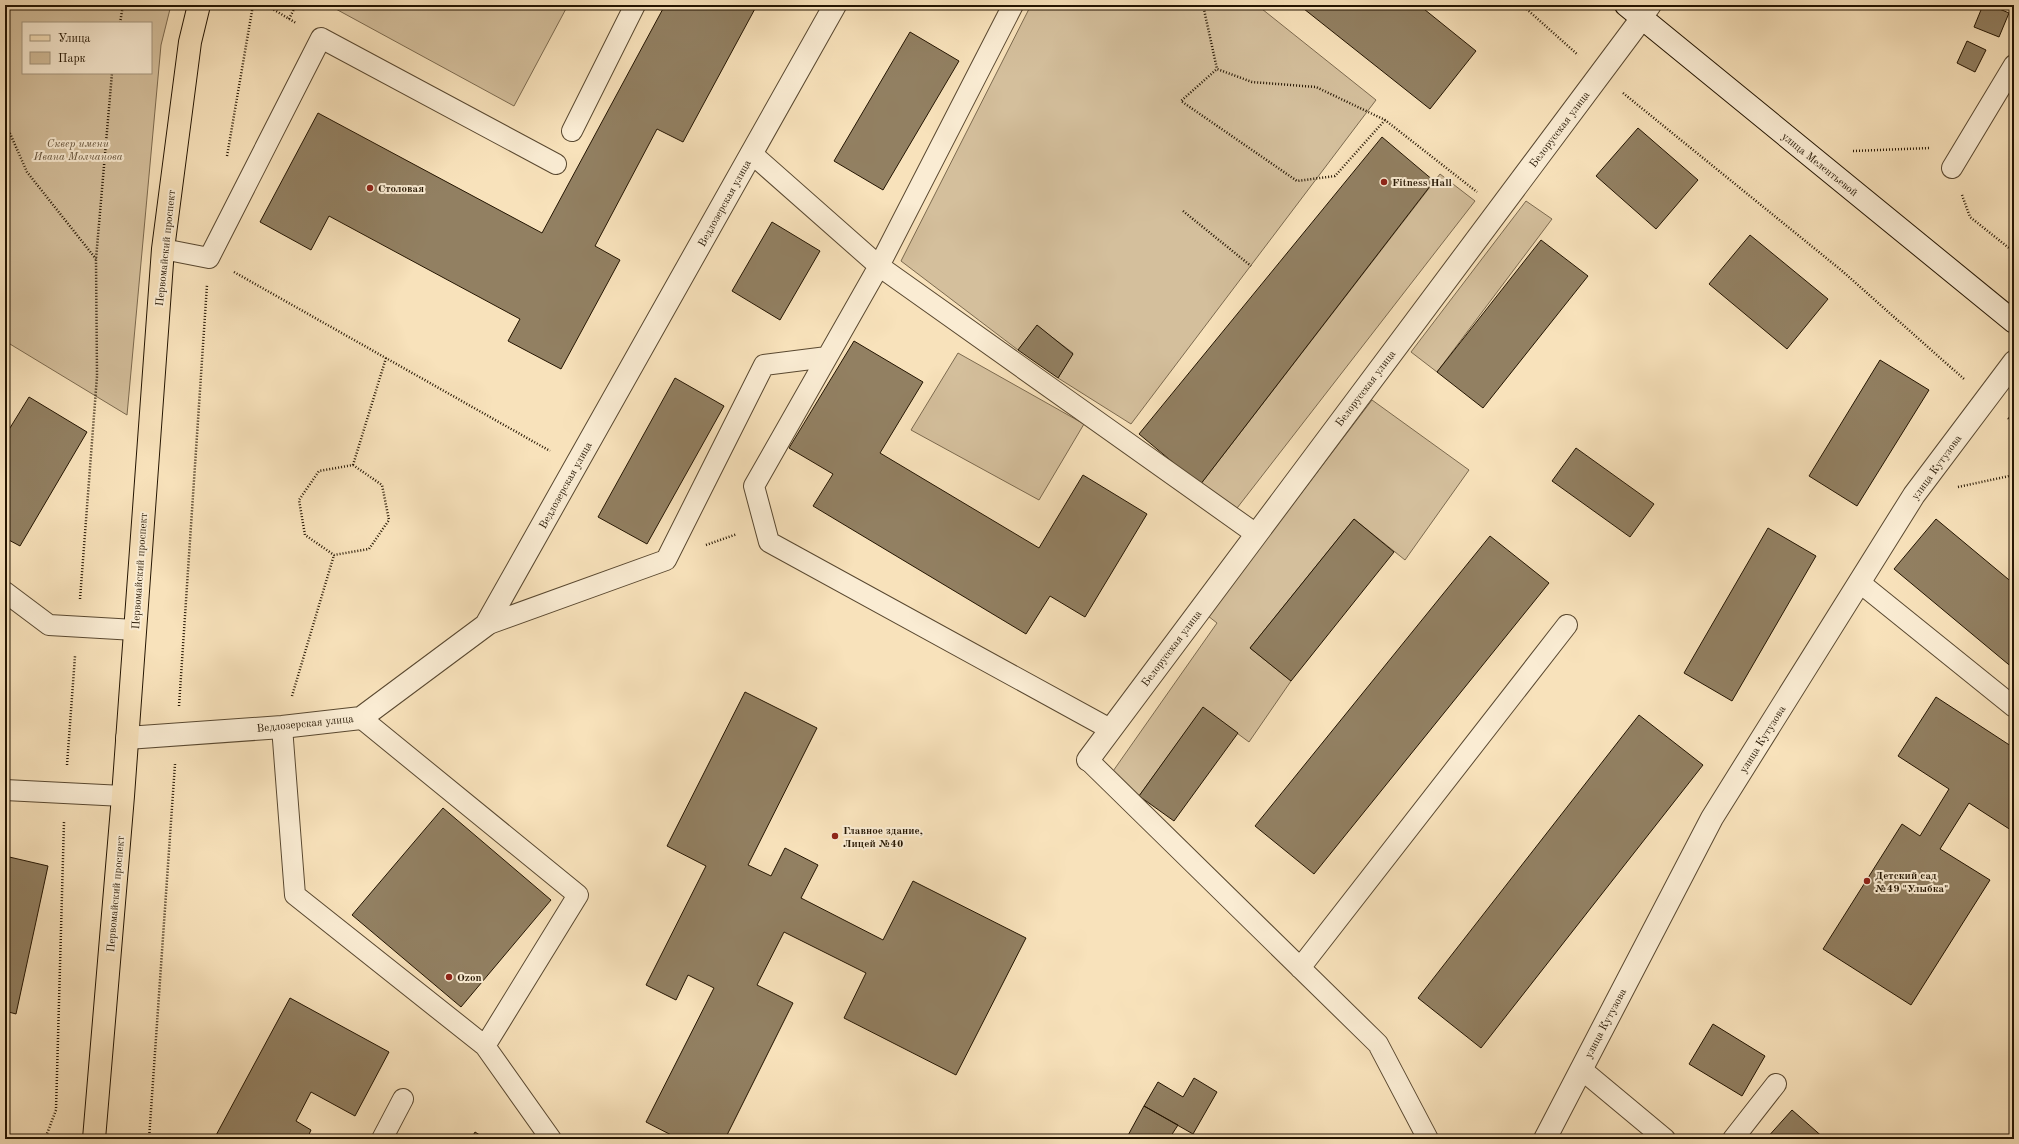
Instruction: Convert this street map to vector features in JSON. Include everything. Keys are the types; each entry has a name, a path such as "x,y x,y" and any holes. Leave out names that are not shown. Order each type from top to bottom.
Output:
{"main road":[{"name":"Первомайский проспект","path":"94,1139 123,796 163,249 190,42 199,5"}],"street":[{"name":"Ведлозерская улица","path":"127,738 177,733 282,727 361,718 486,625 835,5"},
{"name":"Белорусская улица","path":"1088,760 1599,74 1640,9"},
{"name":"улица Мелентьевой","path":"1640,9 2014,322"},
{"name":"улица Кутузова","path":"1545,1139 1712,818 1914,495 2014,362"}],"lane":[{"path":"572,131 635,5"},
{"path":"1013,5 879,266 754,486 769,542 1110,729"},
{"path":"163,249 209,258 320,38 556,164"},
{"path":"1952,168 2014,65"},
{"path":"752,153 879,266 1256,534"},
{"path":"486,625 666,560 764,365 827,357"},
{"path":"1859,582 2014,707"},
{"path":"5,592 49,625 135,630"},
{"path":"1300,968 1567,625"},
{"path":"361,718 578,895 485,1046"},
{"path":"282,727 294,895 485,1046 551,1139"},
{"path":"1088,760 1378,1044 1428,1139"},
{"path":"5,790 123,796"},
{"path":"1581,1069 1665,1139"},
{"path":"1733,1139 1776,1084"},
{"path":"382,1139 403,1099"}],"path":[{"path":"120,22 123,5"},
{"path":"226,159 253,5"},
{"path":"266,5 289,19 296,5"},
{"path":"1203,5 1217,69"},
{"path":"1522,5 1599,74 1841,270 2014,423"},
{"path":"1217,69 1181,101 1298,181 1335,176 1385,120"},
{"path":"1217,69 1252,82 1316,86 1385,120 1499,209"},
{"path":"45,1139 56,1110 65,793 97,376 96,259 112,74"},
{"path":"5,122 27,172 96,259"},
{"path":"1847,151 1964,147"},
{"path":"1952,168 1970,217 2014,252"},
{"path":"1183,211 1250,266"},
{"path":"149,1139 209,258 576,465"},
{"path":"353,465 386,358"},
{"path":"353,465 382,485 389,520 369,549 334,555 305,535 299,500 319,471 353,465"},
{"path":"1914,495 2014,475"},
{"path":"666,560 764,524"},
{"path":"282,727 334,555"}],"green space":[{"name":"Сквер имени Ивана Молчанова","path":"5,5 171,5 161,45 127,415 5,341"},
{"path":"336,5 568,5 514,106 334,8"},
{"path":"1031,5 1257,5 1376,100 1131,424 1058,378 1073,353 1037,326 1018,350 901,261"},
{"path":"1440,174 1475,201 1234,512 1200,485"},
{"path":"1526,201 1552,219 1437,372 1411,352"},
{"path":"958,353 1084,424 1039,500 911,430"},
{"path":"1372,400 1469,470 1405,560 1354,519 1250,648 1291,681 1249,742 1203,708 1139,796 1111,774 1217,623 1208,616"}],"building":[{"path":"665,5 757,5 683,142 657,129 595,246 620,260 561,369 508,341 520,319 329,216 311,250 260,222 318,113 542,233"},
{"path":"1299,5 1419,5 1476,51 1430,109"},
{"path":"1983,5 1990,5 2009,13 1999,37 1974,27"},
{"path":"910,32 959,61 883,190 834,161"},
{"path":"1967,41 1986,50 1975,72 1957,63"},
{"path":"1638,128 1698,180 1656,229 1596,176"},
{"path":"1382,137 1434,181 1200,485 1139,434"},
{"path":"772,222 820,251 780,320 732,291"},
{"path":"1750,235 1828,299 1787,349 1709,284"},
{"path":"1541,240 1588,276 1483,408 1437,372"},
{"path":"1037,325 1073,354 1058,378 1018,350"},
{"path":"854,341 923,382 880,453 1039,548 1083,475 1147,514 1085,617 1050,596 1026,634 813,506 833,474 789,448"},
{"path":"1880,360 1929,390 1857,506 1809,476"},
{"path":"675,378 724,406 647,544 598,517"},
{"path":"29,397 87,432 20,546 5,538 5,436"},
{"path":"1576,448 1654,504 1630,537 1552,481"},
{"path":"1354,519 1394,552 1291,681 1250,648"},
{"path":"1936,519 2014,584 2014,669 1894,569"},
{"path":"1768,528 1816,556 1732,701 1684,673"},
{"path":"1490,536 1549,583 1314,874 1255,826"},
{"path":"745,692 817,728 748,865 771,876 785,848 818,865 801,898 883,940 913,881 1026,938 956,1075 844,1018 866,973 784,932 757,985 793,1003 725,1139 679,1139 646,1122 714,988 688,975 676,1000 646,985 706,866 667,846"},
{"path":"1936,697 2014,748 2014,832 1969,803 1940,849 1990,880 1911,1005 1823,949 1902,824 1920,836 1949,789 1898,756"},
{"path":"1203,707 1238,733 1174,821 1139,796"},
{"path":"1639,715 1703,765 1481,1048 1418,998"},
{"path":"443,808 551,900 461,1007 352,915"},
{"path":"5,856 48,866 16,1014 5,1011"},
{"path":"290,998 389,1052 355,1116 311,1092 296,1121 311,1130 307,1139 214,1139"},
{"path":"1713,1024 1765,1056 1742,1096 1689,1064"},
{"path":"1194,1078 1217,1092 1193,1134 1144,1106 1158,1082 1183,1097"},
{"path":"1144,1106 1178,1125 1169,1139 1126,1139"},
{"path":"1792,1110 1825,1139 1766,1139"},
{"path":"475,1132 486,1139 471,1139"}],"place":[{"name":"Fitness Hall","path":"1384,182"},
{"name":"Столовая","path":"370,188"},
{"name":"Главное здание, Лицей №40","path":"835,836"},
{"name":"Детский сад №49 \"Улыбка\"","path":"1867,881"},
{"name":"Ozon","path":"449,977"}]}
